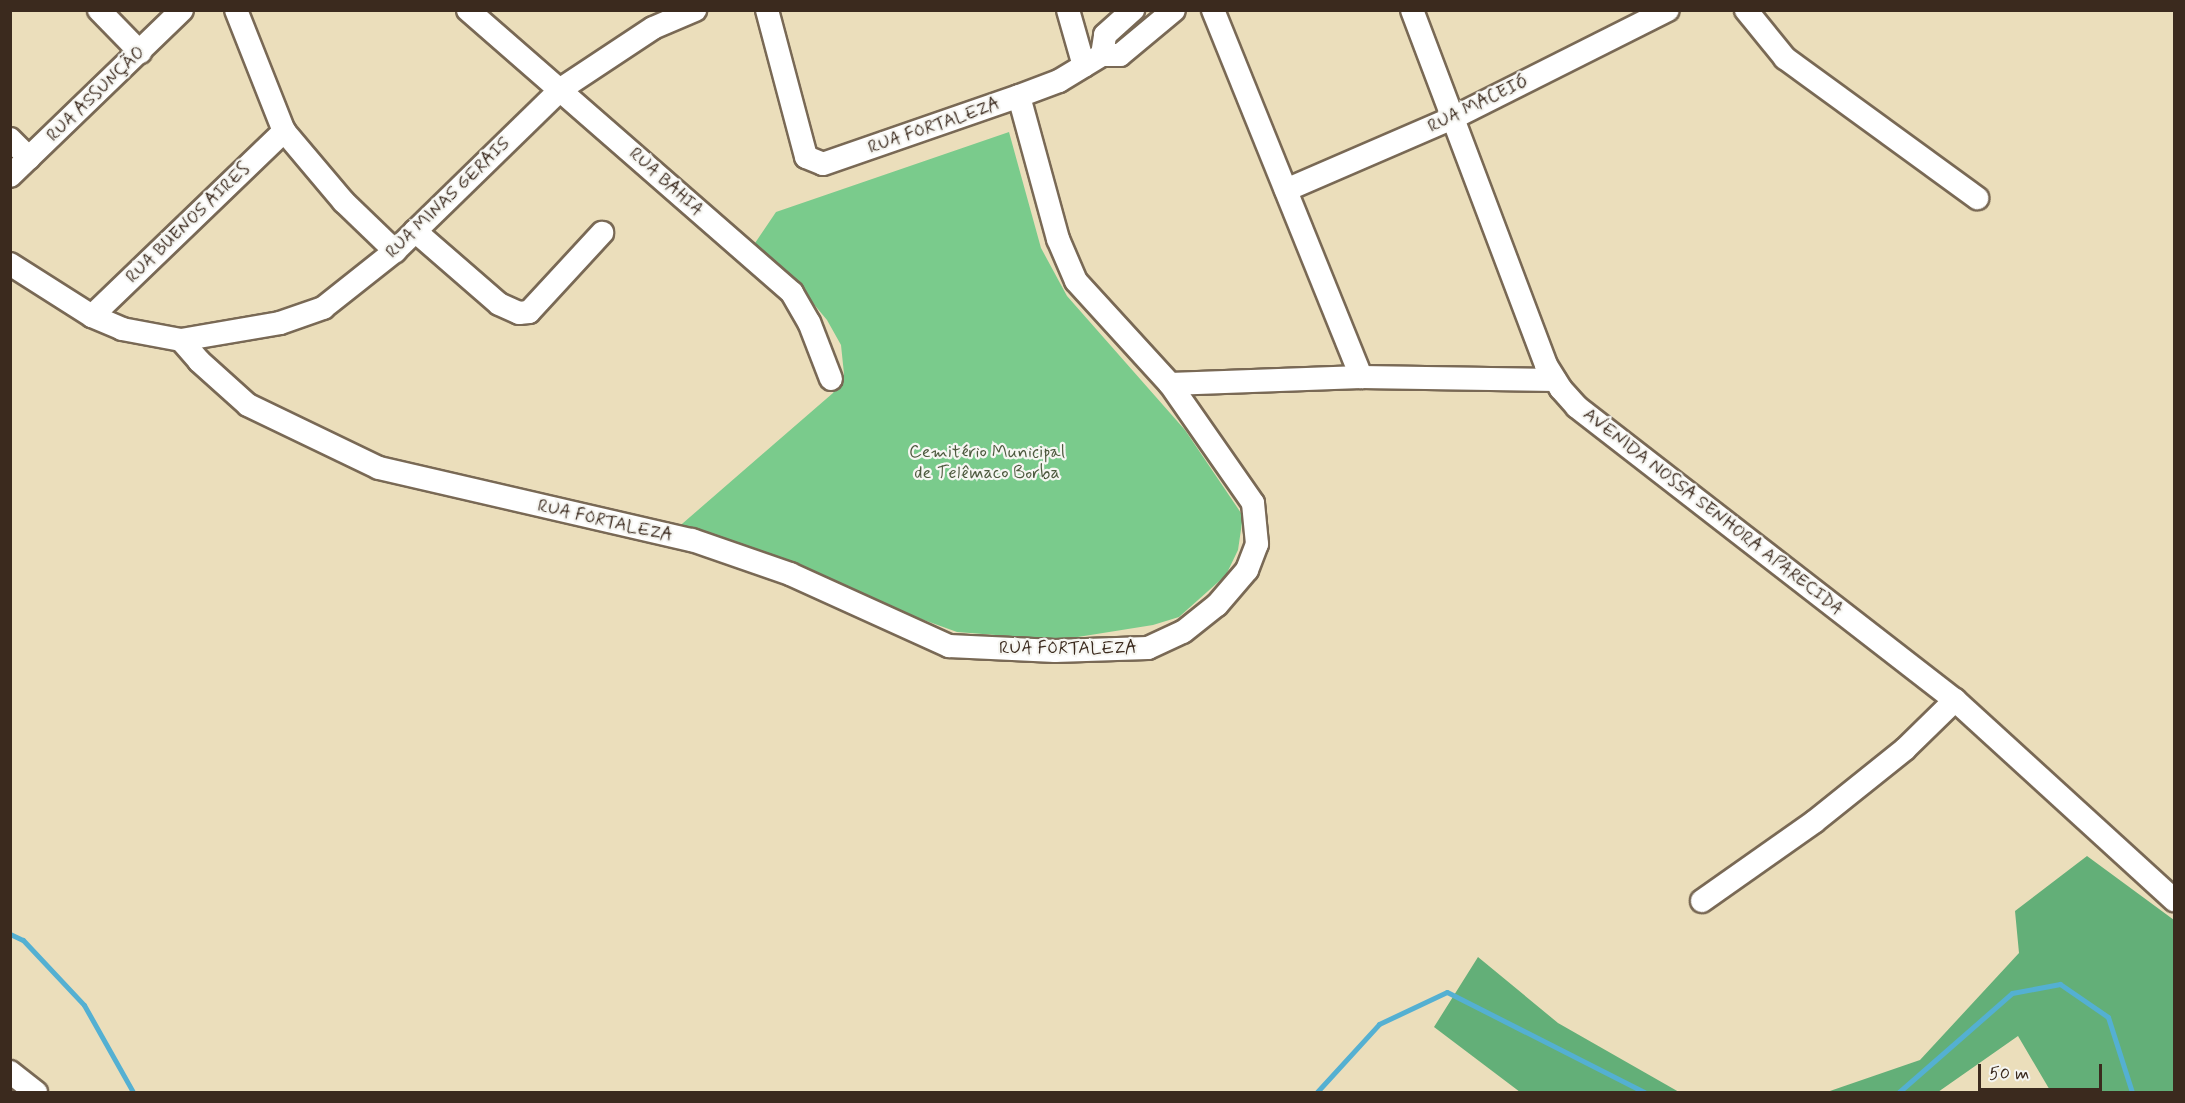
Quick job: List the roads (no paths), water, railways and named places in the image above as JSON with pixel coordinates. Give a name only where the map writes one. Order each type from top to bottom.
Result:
[{"type":"street","points":[[99,10],[140,52]]},
{"type":"street","name":"RUA ASSUNÇÃO","points":[[10,176],[182,10]]},
{"type":"street","points":[[236,10],[284,131],[344,202],[395,251]]},
{"type":"street","name":"RUA BAHIA","points":[[468,10],[792,293],[809,322],[831,379]]},
{"type":"street","name":"RUA MINAS GERAIS","points":[[181,340],[280,323],[323,308],[395,251],[561,89],[646,19],[695,10]]},
{"type":"street","name":"RUA FORTALEZA","points":[[181,340],[199,362],[248,405],[379,468],[692,540],[790,574],[949,646],[1055,651],[1148,648],[1183,632],[1217,605],[1247,570],[1257,544],[1254,503],[1170,384],[1076,281],[1058,239],[1019,96],[830,163],[814,162],[806,157],[767,10]]},
{"type":"street","points":[[1068,10],[1093,60]]},
{"type":"street","points":[[1093,60],[1105,34],[1133,10]]},
{"type":"street","points":[[1019,96],[1093,60],[1120,55],[1174,10]]},
{"type":"street","points":[[1213,10],[1361,377]]},
{"type":"street","name":"AVENIDA NOSSA SENHORA APARECIDA","points":[[1412,10],[1455,117],[1546,365],[1555,380],[1577,406],[1954,700],[2175,900]]},
{"type":"street","name":"RUA MACEIÓ","points":[[1286,190],[1455,117],[1668,10]]},
{"type":"street","points":[[1746,10],[1785,58],[1977,198]]},
{"type":"street","name":"RUA BUENOS AIRES","points":[[92,316],[284,131]]},
{"type":"street","points":[[10,139],[29,158]]},
{"type":"street","points":[[415,231],[499,304],[519,313],[529,312],[602,233]]},
{"type":"street","points":[[10,264],[92,316],[122,329],[181,340]]},
{"type":"street","points":[[1170,384],[1361,377],[1555,380]]},
{"type":"street","points":[[1702,901],[1814,822],[1905,749],[1954,700]]},
{"type":"street","points":[[10,1072],[36,1092]]},
{"type":"waterway","points":[[10,934],[23,940],[84,1005],[133,1092]]},
{"type":"waterway","points":[[1899,1092],[2012,993],[2060,984],[2108,1017],[2132,1092]]},
{"type":"waterway","points":[[1317,1092],[1379,1024],[1447,992],[1644,1092]]},
{"type":"park label","name":"Cemitério Municipal de Telêmaco Borba","points":[[987,463]]}]
